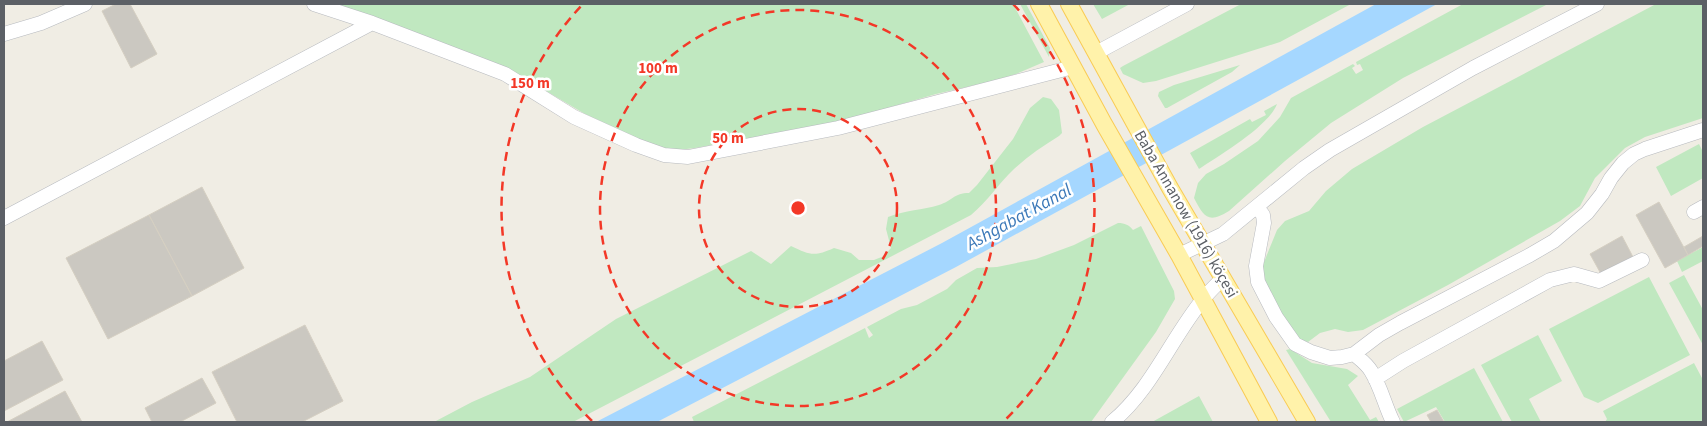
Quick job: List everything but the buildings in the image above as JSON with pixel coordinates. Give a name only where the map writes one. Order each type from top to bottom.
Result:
[{"type":"main road","name":"Baba Annanow (1916) köçesi","points":[[1039,4],[1269,422]]},
{"type":"main road","name":"Baba Annanow (1916) köçesi","points":[[1069,4],[1170,188],[1306,422]]},
{"type":"street","points":[[4,34],[41,24],[85,4]]},
{"type":"street","points":[[314,4],[372,23],[505,74],[574,117],[636,144],[664,155],[688,157],[838,128],[1073,67]]},
{"type":"street","points":[[1096,53],[1187,4]]},
{"type":"street","points":[[1179,256],[1223,234],[1304,168],[1350,138],[1473,68],[1597,4]]},
{"type":"street","points":[[4,218],[372,23]]},
{"type":"street","points":[[1257,207],[1263,215],[1264,223],[1256,272],[1258,282],[1276,318],[1295,344],[1330,358],[1342,358],[1366,347],[1379,335],[1400,323],[1554,241],[1587,213],[1602,194],[1611,178],[1623,163],[1634,154],[1644,149],[1702,133]]},
{"type":"street","points":[[1375,379],[1403,361],[1550,280],[1574,274],[1599,281],[1642,260]]},
{"type":"street","points":[[1112,422],[1124,412],[1144,388],[1203,299],[1222,278]]},
{"type":"street","points":[[1354,354],[1370,369],[1393,422]]},
{"type":"green space","points":[[335,4],[1013,4],[1044,62],[993,81],[936,94],[836,123],[678,150],[644,141],[585,114],[507,68]]},
{"type":"green space","points":[[1020,4],[1026,4],[1050,48],[1049,57]]},
{"type":"green space","points":[[1093,4],[1130,4],[1102,19]]},
{"type":"green space","points":[[1241,4],[1351,4],[1280,42],[1156,81],[1143,83],[1123,74],[1120,68],[1123,66]]},
{"type":"green space","points":[[1463,4],[1548,4],[1403,78],[1331,123],[1229,211],[1211,218],[1204,214],[1194,198],[1198,183],[1206,174],[1258,141],[1280,117],[1291,98],[1353,64],[1355,66],[1352,68],[1356,74],[1363,70],[1360,64],[1357,65],[1356,62]]},
{"type":"green space","points":[[1656,4],[1703,4],[1703,118],[1645,137],[1625,148],[1595,178],[1580,206],[1560,221],[1448,285],[1363,330],[1348,332],[1335,329],[1320,333],[1308,342],[1301,340],[1288,324],[1263,280],[1262,267],[1277,230],[1285,221],[1309,211],[1326,191],[1352,169],[1423,127]]},
{"type":"green space","points":[[1240,65],[1232,72],[1167,108],[1165,108],[1158,96],[1159,92],[1174,85]]},
{"type":"green space","points":[[1043,97],[1051,99],[1059,110],[1062,133],[1030,155],[1014,169],[971,215],[573,422],[434,422],[472,402],[530,377],[616,319],[751,251],[771,264],[791,246],[812,254],[822,253],[834,248],[851,253],[859,260],[874,260],[884,256],[891,248],[886,229],[888,217],[939,205],[960,194],[969,193],[1013,139],[1030,108]]},
{"type":"green space","points":[[1277,104],[1272,113],[1254,131],[1199,169],[1190,153],[1250,119],[1252,122],[1266,115],[1264,111]]},
{"type":"green space","points":[[1699,144],[1703,152],[1703,178],[1671,196],[1656,167]]},
{"type":"green space","points":[[1118,223],[1123,223],[1133,230],[1141,226],[1174,291],[1175,299],[1156,332],[1091,422],[694,422],[692,417],[865,328],[869,338],[873,335],[867,327],[901,309],[917,305],[947,289],[956,280],[977,268],[997,267],[1036,259],[1074,245]]},
{"type":"green space","points":[[1703,247],[1703,261],[1682,272],[1677,261]]},
{"type":"green space","points":[[1684,275],[1703,310],[1703,345],[1669,283]]},
{"type":"green space","points":[[1649,277],[1690,355],[1598,403],[1584,397],[1549,329]]},
{"type":"green space","points":[[1538,335],[1562,381],[1529,399],[1541,422],[1512,422],[1481,365]]},
{"type":"green space","points":[[1290,349],[1312,363],[1347,369],[1358,376],[1348,385],[1370,420],[1376,417],[1379,422],[1331,422],[1286,350]]},
{"type":"green space","points":[[1694,363],[1703,380],[1703,422],[1605,422],[1607,419],[1603,411]]},
{"type":"green space","points":[[1474,368],[1503,422],[1445,422],[1436,407],[1404,422],[1397,409]]},
{"type":"green space","points":[[1199,396],[1213,422],[1152,422]]},
{"type":"water","name":"Ashgabat Kanal","points":[[1376,4],[1437,4],[956,267],[657,422],[596,422],[942,243]]}]
